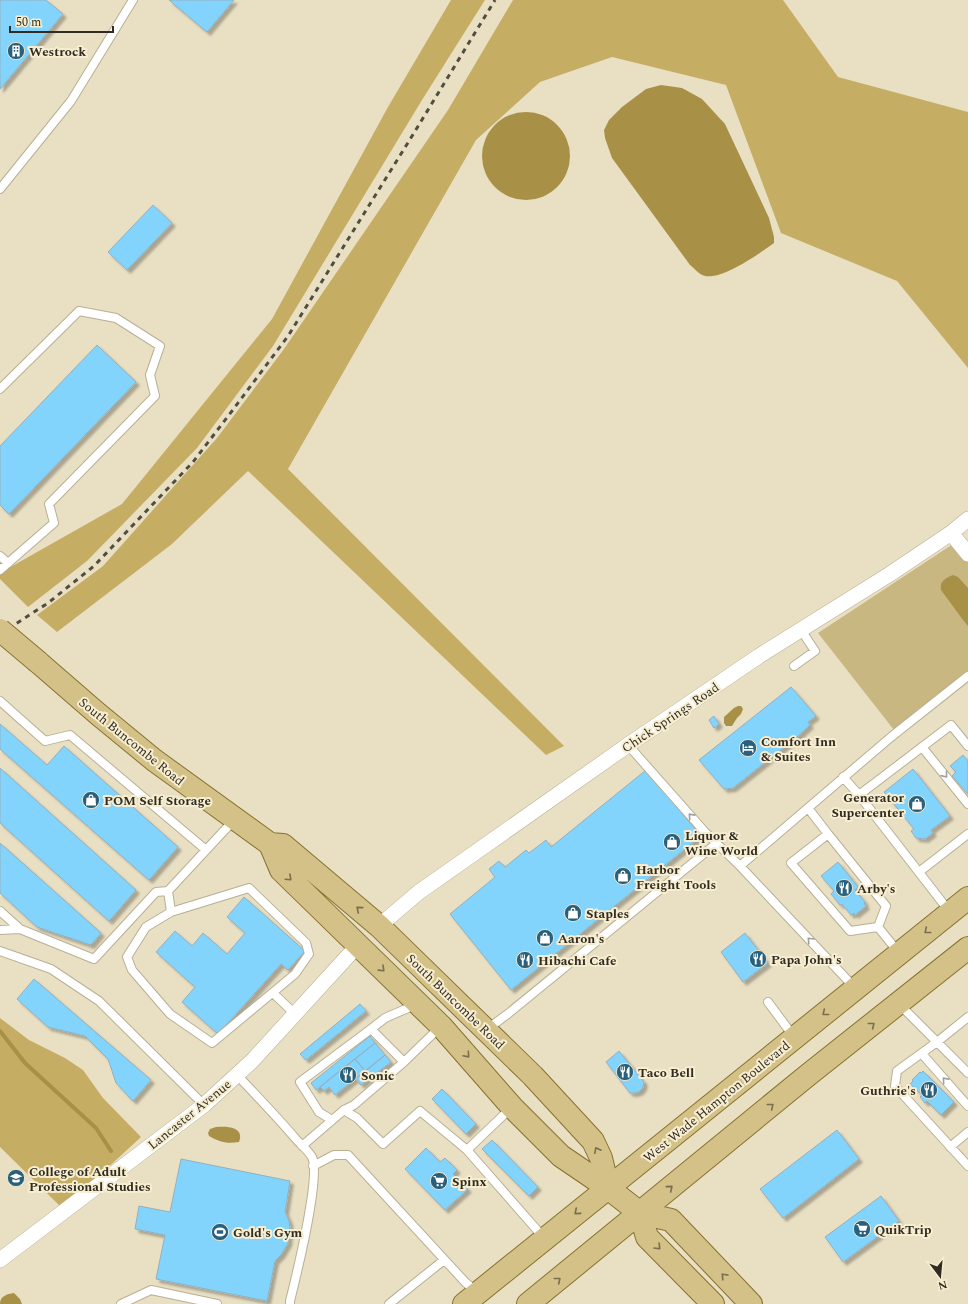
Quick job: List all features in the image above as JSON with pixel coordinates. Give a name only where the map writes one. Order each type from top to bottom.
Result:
[{"type":"main road","name":"South Buncombe Road","points":[[0,630],[154,760],[270,844],[283,845],[379,926],[533,1076],[593,1141],[601,1158],[608,1188]]},
{"type":"main road","points":[[270,844],[281,870],[441,1026],[512,1107],[561,1156],[608,1188],[640,1213],[672,1220],[751,1304]]},
{"type":"main road","name":"West Wade Hampton Boulevard","points":[[472,1298],[968,898]]},
{"type":"main road","points":[[528,1304],[968,948]]},
{"type":"main road","points":[[640,1213],[648,1237],[713,1304]]},
{"type":"street","name":"Chick Springs Road","points":[[379,926],[419,892],[628,745],[759,656],[951,534],[968,519]]},
{"type":"street","points":[[951,534],[968,554]]},
{"type":"street","name":"Lancaster Avenue","points":[[0,1260],[204,1105],[252,1061],[358,945]]},
{"type":"lane","points":[[0,189],[71,101],[133,0]]},
{"type":"lane","points":[[0,389],[79,311],[116,318],[160,346],[150,375],[155,396],[49,504],[54,523],[0,570]]},
{"type":"lane","points":[[0,556],[8,563]]},
{"type":"lane","points":[[794,666],[815,651],[801,630]]},
{"type":"lane","points":[[740,866],[891,737],[968,676]]},
{"type":"lane","points":[[0,701],[45,741],[70,735],[206,850]]},
{"type":"lane","points":[[859,795],[951,725],[968,746]]},
{"type":"lane","points":[[628,745],[704,831],[740,866],[856,989]]},
{"type":"lane","points":[[922,747],[968,804]]},
{"type":"lane","points":[[843,777],[859,795],[950,912]]},
{"type":"lane","points":[[808,808],[886,906],[878,927]]},
{"type":"lane","points":[[0,911],[20,929],[94,959],[156,892],[168,891],[235,820]]},
{"type":"lane","points":[[828,834],[791,863],[850,931],[878,927]]},
{"type":"lane","points":[[919,872],[968,834]]},
{"type":"lane","points":[[486,1030],[717,843]]},
{"type":"lane","points":[[249,888],[306,943],[309,954],[295,974],[212,1043],[170,1014],[132,970],[127,957],[146,927],[171,912],[249,888]]},
{"type":"lane","points":[[168,891],[171,912]]},
{"type":"lane","points":[[878,927],[899,954]]},
{"type":"lane","points":[[0,930],[20,929]]},
{"type":"lane","points":[[0,951],[51,969],[99,1001],[204,1105]]},
{"type":"lane","points":[[273,993],[295,1014]]},
{"type":"lane","points":[[332,1120],[319,1112],[300,1082],[385,1018],[408,1008],[416,1001]]},
{"type":"lane","points":[[768,1002],[795,1038]]},
{"type":"lane","points":[[899,1004],[968,1073]]},
{"type":"lane","points":[[968,1017],[897,1072],[896,1086],[968,1166]]},
{"type":"lane","points":[[302,1146],[344,1110],[354,1105],[404,1062],[441,1026]]},
{"type":"lane","points":[[371,1029],[404,1062]]},
{"type":"lane","points":[[922,1054],[968,1106]]},
{"type":"lane","points":[[237,1075],[275,1114],[312,1157],[314,1176],[312,1190],[298,1269],[290,1304]]},
{"type":"lane","points":[[467,1150],[512,1107]]},
{"type":"lane","points":[[344,1110],[357,1118],[383,1144],[420,1111],[467,1150],[545,1239]]},
{"type":"lane","points":[[950,1147],[968,1132]]},
{"type":"lane","points":[[313,1166],[334,1155],[348,1155],[466,1283],[472,1298]]},
{"type":"lane","points":[[389,1304],[444,1260]]},
{"type":"lane","points":[[121,1304],[151,1290],[217,1304]]},
{"type":"shaded area","points":[[451,0],[485,0],[422,100],[273,346],[197,448],[87,561],[28,607],[0,579],[0,573],[122,504],[272,319],[388,107]]},
{"type":"shaded area","points":[[513,0],[783,0],[838,77],[968,112],[968,368],[897,281],[781,233],[726,85],[612,57],[540,82],[476,140],[288,469],[564,746],[546,755],[248,471],[172,544],[57,632],[37,615],[103,566],[217,438],[284,349],[448,110]]},
{"type":"shaded area","points":[[661,85],[682,88],[702,99],[725,124],[769,218],[774,243],[739,266],[718,275],[702,275],[690,265],[612,158],[605,138],[604,130],[609,120],[622,107],[646,89]]},
{"type":"shaded area","points":[[526,112],[543,116],[557,125],[566,139],[570,156],[566,173],[557,187],[543,196],[526,200],[509,196],[495,187],[486,173],[482,156],[486,139],[495,125],[509,116]]},
{"type":"shaded area","points":[[962,538],[968,545],[968,671],[894,730],[818,633]]},
{"type":"shaded area","points":[[953,575],[958,577],[968,588],[968,626],[941,590],[942,582]]},
{"type":"shaded area","points":[[738,706],[741,706],[743,709],[741,714],[732,726],[726,726],[724,723],[724,717]]},
{"type":"shaded area","points":[[0,1018],[29,1040],[65,1058],[83,1070],[103,1098],[141,1137],[63,1209],[0,1147]]},
{"type":"shaded area","points":[[216,1127],[234,1128],[239,1133],[239,1142],[223,1142],[209,1136],[208,1133],[210,1129]]},
{"type":"shaded area","points":[[14,1293],[20,1299],[22,1304],[0,1304],[3,1297]]},
{"type":"building","name":"Westrock","points":[[0,0],[46,0],[63,14],[0,89]]},
{"type":"building","points":[[169,0],[234,0],[207,32]]},
{"type":"building","points":[[153,205],[172,223],[127,270],[108,252]]},
{"type":"building","points":[[97,345],[136,382],[9,514],[0,505],[0,446]]},
{"type":"building","name":"Comfort Inn & Suites","points":[[791,687],[816,716],[808,722],[810,725],[797,737],[733,788],[724,789],[699,760]]},
{"type":"building","points":[[714,716],[719,724],[714,728],[709,720]]},
{"type":"building","name":"POM Self Storage","points":[[0,724],[47,765],[64,746],[178,847],[149,880],[0,749]]},
{"type":"building","points":[[963,755],[968,761],[968,794],[952,776],[956,772],[950,766]]},
{"type":"building","points":[[0,768],[136,890],[109,921],[0,823]]},
{"type":"building","name":"Generator Supercenter","points":[[913,769],[950,816],[931,830],[933,833],[925,839],[916,838],[911,831],[914,829],[884,792]]},
{"type":"building","points":[[646,770],[701,836],[511,990],[450,914],[495,877],[489,869],[499,861],[505,867],[526,850],[529,853],[546,840],[551,847]]},
{"type":"building","points":[[0,843],[101,933],[91,945],[37,927],[0,893]]},
{"type":"building","name":"Arby's","points":[[838,862],[858,887],[855,890],[865,902],[864,903],[866,906],[855,915],[854,913],[851,915],[842,904],[840,905],[831,894],[834,891],[821,876]]},
{"type":"building","points":[[244,897],[305,951],[288,970],[281,964],[218,1034],[182,1002],[195,987],[156,952],[175,931],[192,946],[203,933],[227,954],[245,933],[227,917]]},
{"type":"building","points":[[745,933],[768,963],[743,982],[721,952]]},
{"type":"building","points":[[34,979],[151,1080],[133,1101],[116,1083],[108,1059],[85,1036],[48,1027],[17,999]]},
{"type":"building","points":[[360,1004],[366,1011],[306,1060],[300,1054]]},
{"type":"building","points":[[370,1036],[375,1043],[316,1090],[311,1083]]},
{"type":"building","points":[[375,1043],[385,1055],[365,1071],[355,1059]]},
{"type":"building","name":"Taco Bell","points":[[619,1051],[644,1082],[640,1091],[630,1093],[606,1062]]},
{"type":"building","points":[[385,1055],[391,1062],[361,1085],[356,1079]]},
{"type":"building","name":"Sonic","points":[[355,1059],[365,1071],[335,1095],[329,1087],[324,1091],[320,1087]]},
{"type":"building","name":"Guthrie's","points":[[923,1071],[954,1102],[941,1115],[927,1101],[925,1103],[920,1097],[922,1095],[910,1084],[920,1072],[921,1073]]},
{"type":"building","points":[[442,1089],[476,1124],[466,1134],[432,1099]]},
{"type":"building","points":[[837,1130],[859,1159],[783,1218],[760,1189]]},
{"type":"building","name":"Spinx","points":[[492,1140],[538,1187],[529,1196],[482,1149]]},
{"type":"building","name":"Spinx","points":[[426,1148],[440,1162],[445,1158],[457,1170],[453,1174],[468,1189],[445,1210],[405,1169]]},
{"type":"building","name":"Gold's Gym","points":[[181,1159],[290,1181],[285,1212],[290,1228],[288,1243],[281,1255],[275,1261],[267,1301],[156,1279],[165,1235],[135,1229],[139,1206],[170,1212]]},
{"type":"building","name":"QuikTrip","points":[[881,1196],[899,1221],[843,1262],[825,1237]]},
{"type":"waterway","points":[[0,1031],[25,1063],[96,1128],[111,1151]]},
{"type":"railway","points":[[0,634],[48,603],[94,566],[193,462],[288,336],[495,0]]},
{"type":"place","name":"Westrock","points":[[16,51]]},
{"type":"place","name":"Comfort Inn & Suites","points":[[748,748]]},
{"type":"place","name":"POM Self Storage","points":[[91,800]]},
{"type":"place","name":"Generator Supercenter","points":[[917,804]]},
{"type":"place","name":"Liquor & Wine World","points":[[672,842]]},
{"type":"place","name":"Harbor Freight Tools","points":[[623,876]]},
{"type":"place","name":"Arby's","points":[[844,888]]},
{"type":"place","name":"Staples","points":[[573,913]]},
{"type":"place","name":"Aaron's","points":[[545,938]]},
{"type":"place","name":"Papa John's","points":[[758,959]]},
{"type":"place","name":"Hibachi Cafe","points":[[525,960]]},
{"type":"place","name":"Taco Bell","points":[[625,1072]]},
{"type":"place","name":"Sonic","points":[[348,1075]]},
{"type":"place","name":"Guthrie's","points":[[929,1090]]},
{"type":"place","name":"College of Adult Professional Studies","points":[[16,1178]]},
{"type":"place","name":"Spinx","points":[[439,1181]]},
{"type":"place","name":"QuikTrip","points":[[862,1229]]},
{"type":"place","name":"Gold's Gym","points":[[220,1232]]}]
